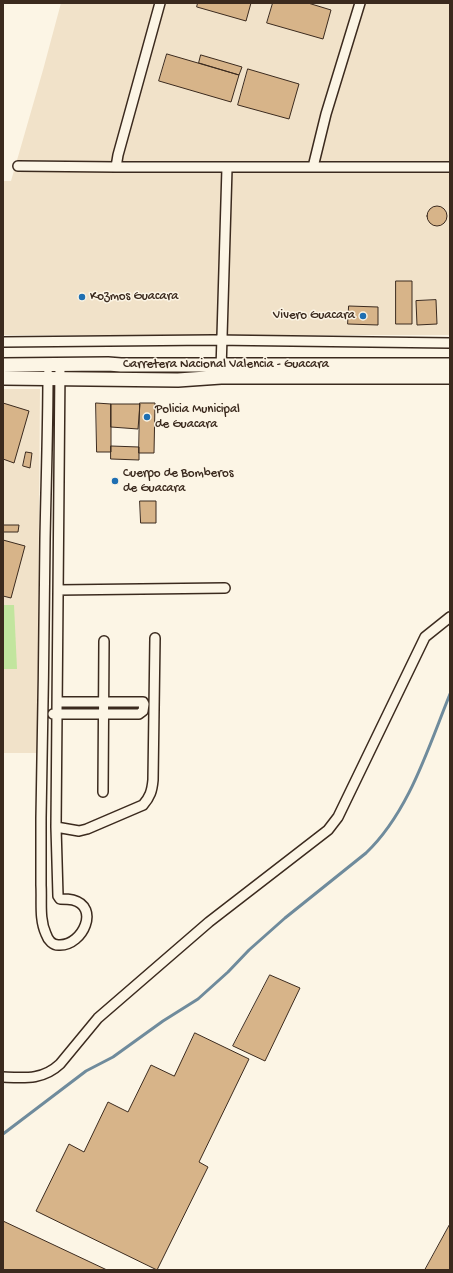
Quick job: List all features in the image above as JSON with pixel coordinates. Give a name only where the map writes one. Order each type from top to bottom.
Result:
[{"type":"main road","name":"Carretera Nacional Valencia - Guacara","points":[[3,365],[108,364],[221,371],[450,377]]},
{"type":"main road","name":"Carretera Nacional Valencia - Guacara","points":[[3,378],[178,380],[221,371],[450,365]]},
{"type":"street","points":[[116,167],[160,3]]},
{"type":"street","points":[[313,167],[326,114],[360,3]]},
{"type":"street","points":[[18,166],[227,168],[450,167]]},
{"type":"street","points":[[221,371],[227,168]]},
{"type":"street","points":[[3,342],[223,340],[450,343]]},
{"type":"street","points":[[54,365],[58,590],[56,827],[58,898],[73,900],[79,903],[85,909],[87,917],[87,922],[82,933],[66,944],[60,945],[54,945],[49,940],[42,916],[41,828],[54,378]]},
{"type":"street","points":[[58,590],[225,588]]},
{"type":"street","points":[[3,1077],[27,1078],[44,1075],[53,1071],[98,1018],[209,922],[328,830],[338,817],[425,637],[450,617]]},
{"type":"street","points":[[56,827],[83,831],[143,806],[148,799],[152,791],[153,780],[155,638]]},
{"type":"street","points":[[103,792],[104,641]]},
{"type":"street","points":[[44,714],[139,714],[143,711],[144,704],[143,702],[58,702]]},
{"type":"shaded area","points":[[61,3],[450,3],[450,335],[3,335],[3,181],[11,181]]},
{"type":"shaded area","points":[[3,389],[40,389],[37,753],[3,753]]},
{"type":"green space","points":[[3,605],[14,605],[17,669],[3,669]]},
{"type":"building","points":[[198,3],[251,3],[246,21],[197,7]]},
{"type":"building","points":[[273,3],[308,3],[331,10],[323,39],[267,23]]},
{"type":"building","points":[[167,54],[239,75],[231,102],[159,81]]},
{"type":"building","points":[[201,55],[242,67],[239,75],[199,63]]},
{"type":"building","points":[[248,69],[299,84],[289,119],[238,105]]},
{"type":"building","points":[[437,206],[444,209],[447,216],[444,223],[437,226],[430,223],[427,216],[430,209]]},
{"type":"building","points":[[396,281],[412,281],[412,324],[396,324]]},
{"type":"building","points":[[436,300],[437,324],[417,325],[416,301]]},
{"type":"building","name":"Vivero Guacara","points":[[349,306],[378,307],[378,325],[348,324]]},
{"type":"building","points":[[3,403],[29,411],[14,463],[3,459]]},
{"type":"building","points":[[96,403],[111,404],[111,452],[97,452]]},
{"type":"building","points":[[140,403],[155,403],[154,453],[139,453]]},
{"type":"building","points":[[111,404],[140,404],[138,429],[111,427]]},
{"type":"building","points":[[111,446],[139,447],[139,460],[111,459]]},
{"type":"building","points":[[26,452],[32,453],[30,468],[23,466]]},
{"type":"building","points":[[140,501],[156,501],[156,523],[141,523]]},
{"type":"building","points":[[3,525],[19,525],[18,532],[3,532]]},
{"type":"building","points":[[3,540],[25,546],[11,598],[3,596]]},
{"type":"building","points":[[270,975],[300,988],[265,1061],[233,1046]]},
{"type":"building","points":[[195,1033],[249,1059],[199,1162],[208,1167],[157,1270],[36,1211],[69,1144],[84,1152],[108,1102],[128,1112],[151,1065],[174,1076]]},
{"type":"building","points":[[3,1221],[107,1270],[3,1270]]},
{"type":"building","points":[[450,1224],[450,1270],[425,1270]]},
{"type":"waterway","points":[[3,1134],[86,1071],[113,1057],[163,1021],[198,999],[285,918],[366,853],[381,837],[406,799],[425,757],[450,694]]},
{"type":"place","name":"Kozmos Guacara","points":[[82,297]]},
{"type":"place","name":"Vivero Guacara","points":[[363,316]]},
{"type":"place","name":"Policia Municipal de Guacara","points":[[147,417]]},
{"type":"place","name":"Cuerpo de Bomberos de Guacara","points":[[115,481]]}]
